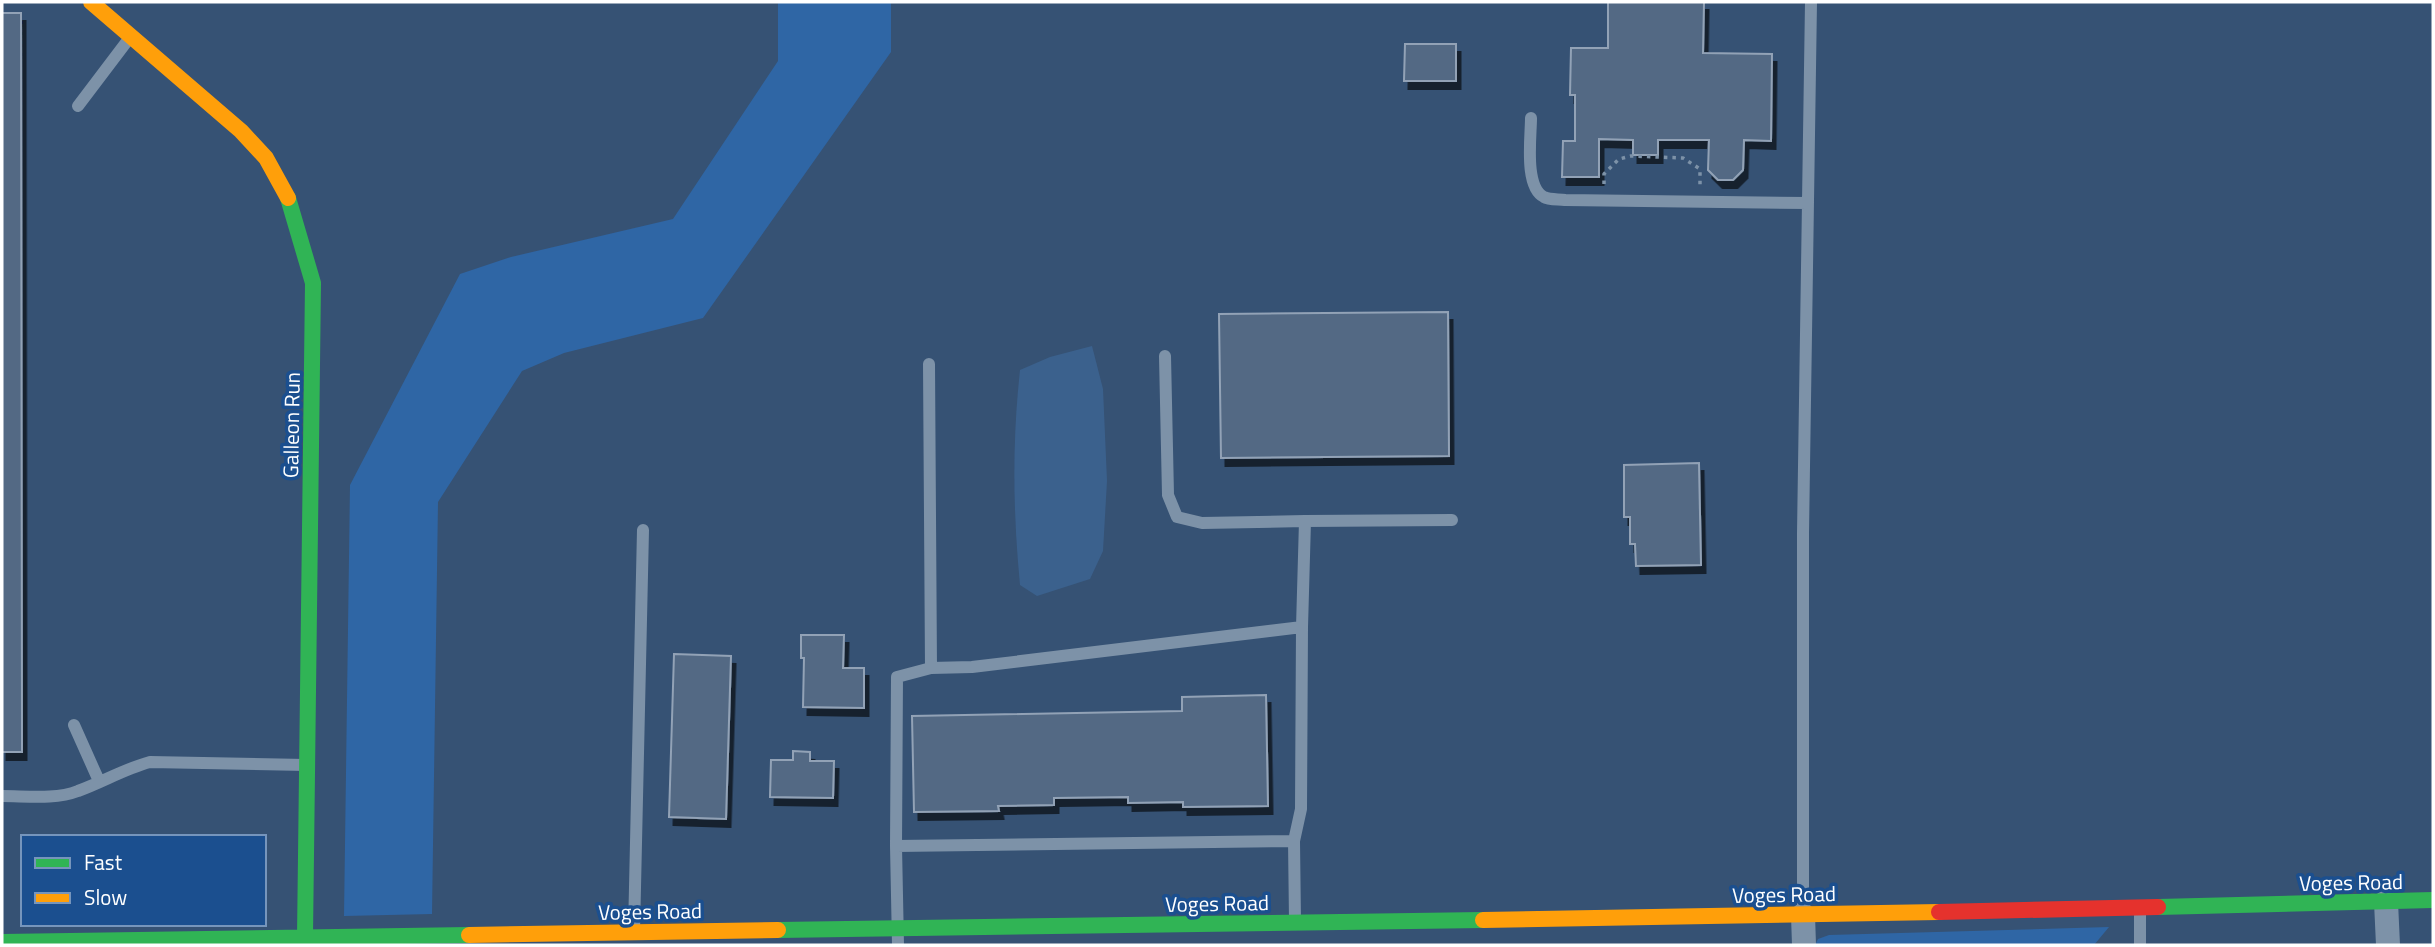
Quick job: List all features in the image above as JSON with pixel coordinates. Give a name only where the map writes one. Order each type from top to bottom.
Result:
[{"type":"street","name":"Galleon Run","points":[[91,2],[198,93],[266,158],[286,191],[313,283],[306,937]]},
{"type":"street","name":"Voges Road","points":[[2,942],[268,942],[306,937],[524,939],[634,933],[898,937],[1296,923],[2433,901]]},
{"type":"street","points":[[2386,902],[2388,945]]},
{"type":"street","points":[[1803,915],[1804,945]]},
{"type":"lane","points":[[1803,915],[1803,533],[1811,2]]},
{"type":"lane","points":[[78,106],[131,36]]},
{"type":"lane","points":[[1531,118],[1531,179],[1534,188],[1544,197],[1603,201],[1808,203]]},
{"type":"lane","points":[[1165,356],[1168,495],[1177,517],[1202,523],[1452,520]]},
{"type":"lane","points":[[929,364],[930,668]]},
{"type":"lane","points":[[1296,923],[1294,841],[1301,809],[1302,627],[1306,522]]},
{"type":"lane","points":[[634,933],[643,530]]},
{"type":"lane","points":[[898,937],[897,677],[930,668],[972,667],[1302,627]]},
{"type":"lane","points":[[74,725],[99,781]]},
{"type":"lane","points":[[2,796],[58,796],[77,792],[128,768],[150,762],[308,765]]},
{"type":"lane","points":[[896,846],[1294,841]]},
{"type":"lane","points":[[2140,908],[2140,945]]},
{"type":"path","points":[[1603,201],[1604,173],[1619,159],[1631,156],[1660,156],[1683,158],[1700,169],[1699,202]]},
{"type":"shaded area","points":[[778,2],[891,2],[891,52],[703,318],[564,353],[522,371],[438,502],[432,914],[344,916],[350,485],[460,274],[511,257],[673,219],[778,61]]},
{"type":"shaded area","points":[[1092,346],[1103,389],[1107,481],[1103,551],[1090,579],[1037,596],[1020,585],[1015,451],[1020,370],[1050,357]]},
{"type":"shaded area","points":[[2109,927],[2094,945],[1815,945],[1818,939],[1829,935]]},
{"type":"building","points":[[1608,2],[1704,2],[1703,53],[1772,54],[1771,141],[1744,140],[1743,170],[1733,180],[1718,180],[1708,170],[1709,140],[1658,140],[1658,155],[1633,155],[1633,140],[1599,139],[1599,177],[1562,177],[1563,141],[1575,141],[1575,95],[1570,95],[1571,48],[1608,48]]},
{"type":"building","points":[[2,13],[21,13],[22,752],[2,752]]},
{"type":"building","points":[[1405,44],[1456,44],[1456,81],[1404,81]]},
{"type":"building","points":[[1448,312],[1449,456],[1221,458],[1219,314]]},
{"type":"building","points":[[1699,463],[1701,565],[1636,566],[1635,544],[1630,544],[1630,517],[1624,517],[1624,465]]},
{"type":"building","points":[[801,635],[844,635],[843,668],[864,668],[864,708],[803,707],[804,658],[801,658]]},
{"type":"building","points":[[674,654],[731,656],[726,819],[669,817]]},
{"type":"building","points":[[1266,695],[1268,806],[1183,807],[1183,802],[1128,803],[1128,797],[1054,798],[1054,805],[998,806],[999,811],[914,812],[912,716],[1182,711],[1182,697]]},
{"type":"building","points":[[793,751],[810,752],[810,761],[834,761],[833,798],[770,797],[771,760],[793,760]]},
{"type":"traffic: fast","points":[[288,198],[313,283],[305,937]]},
{"type":"traffic: fast","points":[[2158,907],[2433,900]]},
{"type":"traffic: fast","points":[[778,930],[1483,920]]},
{"type":"traffic: fast","points":[[2,942],[469,935]]},
{"type":"traffic: slow","points":[[91,2],[241,131],[266,158],[288,198]]},
{"type":"traffic: slow","points":[[1483,920],[1939,912]]},
{"type":"traffic: slow","points":[[469,935],[778,930]]},
{"type":"traffic: jam","points":[[1939,912],[2158,907]]}]
